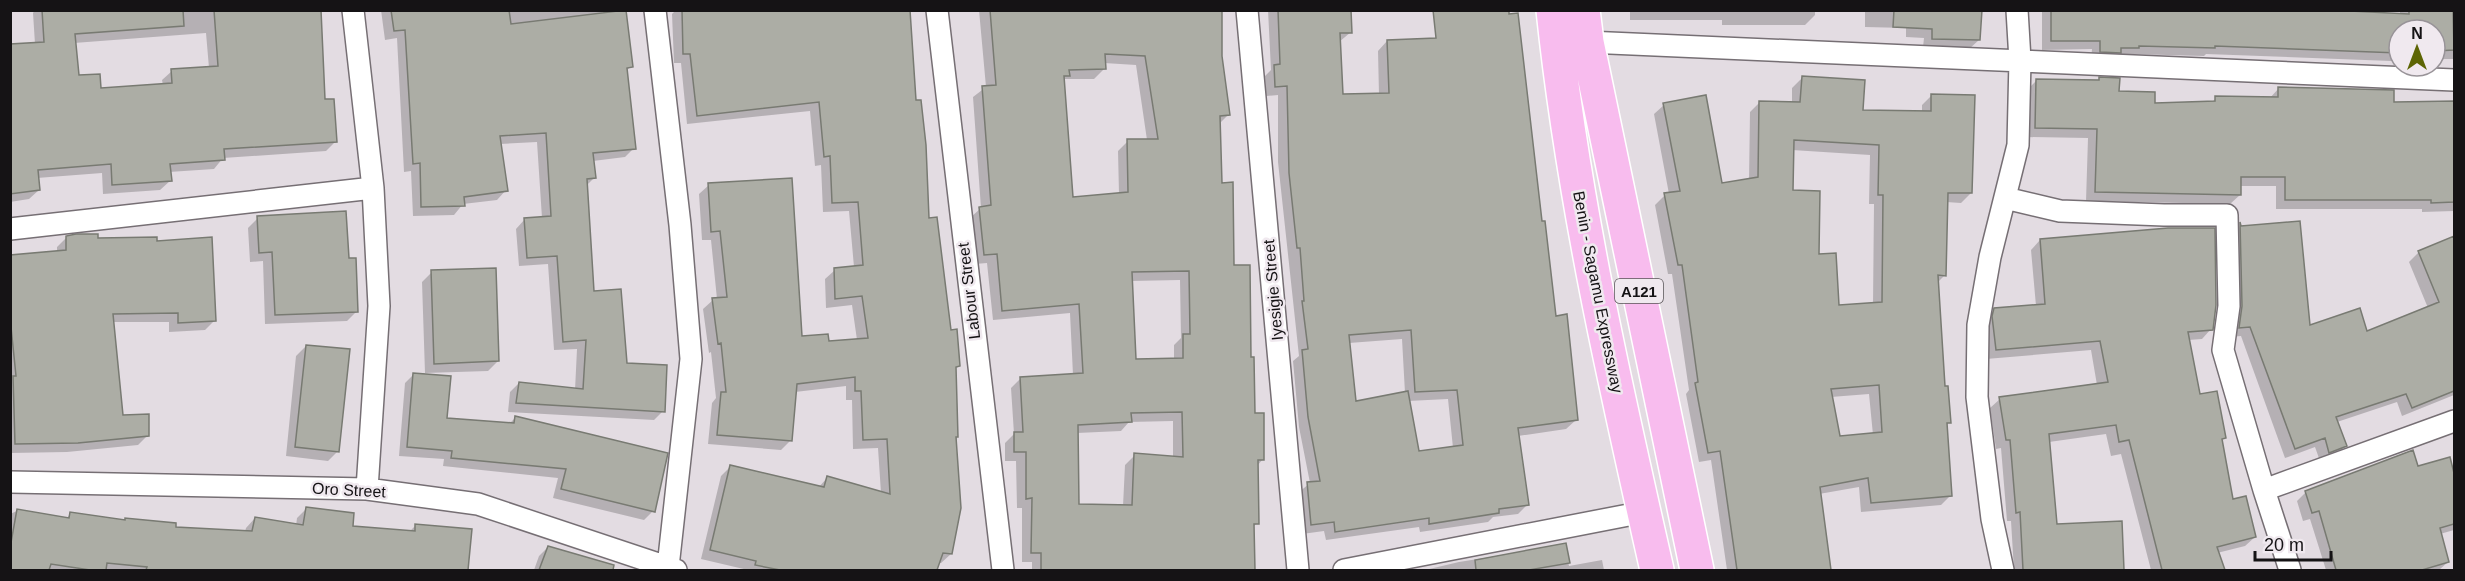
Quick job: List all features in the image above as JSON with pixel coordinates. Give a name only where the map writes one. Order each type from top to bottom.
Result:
[{"type":"highway","name":"Benin - Sagamu Expressway","points":[[1553,10],[1560,82],[1598,306],[1657,570]]},
{"type":"highway","name":"A121","points":[[1585,26],[1697,570]]},
{"type":"street","points":[[353,10],[374,188],[379,306],[367,489]]},
{"type":"street","points":[[655,10],[680,225],[692,359],[672,569]]},
{"type":"street","name":"Labour Street","points":[[937,10],[1003,570]]},
{"type":"street","name":"Iyesigie Street","points":[[1247,10],[1298,570]]},
{"type":"street","points":[[2003,570],[1992,519],[1977,397],[1978,325],[1990,257],[2018,145],[2020,60],[2017,10]]},
{"type":"street","points":[[1585,26],[2020,60],[2454,80]]},
{"type":"street","points":[[10,229],[374,188]]},
{"type":"street","points":[[2005,198],[2060,211],[2227,215],[2229,306],[2223,350],[2290,570]]},
{"type":"street","points":[[2264,490],[2454,421]]},
{"type":"street","name":"Oro Street","points":[[10,482],[367,489],[478,504],[672,569]]},
{"type":"street","points":[[1344,570],[1644,512]]},
{"type":"building","points":[[42,10],[183,10],[184,26],[75,34],[79,75],[100,74],[101,88],[172,83],[171,69],[218,66],[214,10],[321,10],[325,99],[334,99],[337,142],[224,149],[225,160],[170,164],[172,181],[112,185],[111,164],[38,170],[40,190],[10,194],[10,44],[44,42]]},
{"type":"building","points":[[391,10],[509,10],[511,24],[626,10],[633,67],[627,68],[636,149],[593,153],[596,178],[587,179],[594,291],[621,289],[627,363],[667,365],[665,412],[516,403],[519,382],[583,389],[586,340],[563,342],[557,256],[527,258],[524,218],[551,216],[546,133],[500,136],[508,191],[464,197],[465,206],[421,207],[420,163],[413,164],[405,30],[394,31]]},
{"type":"building","points":[[682,10],[910,10],[916,100],[921,100],[926,145],[929,218],[937,217],[951,330],[957,329],[960,366],[956,367],[958,437],[956,437],[961,508],[952,554],[943,553],[937,570],[780,570],[755,565],[756,561],[710,550],[730,465],[824,487],[827,476],[890,494],[887,439],[863,440],[861,391],[855,391],[855,377],[797,384],[792,441],[717,435],[721,392],[726,392],[721,343],[718,344],[712,298],[727,297],[720,231],[711,232],[708,183],[792,178],[802,336],[828,334],[829,341],[868,338],[862,296],[835,299],[834,268],[863,265],[858,202],[832,203],[830,156],[824,157],[819,102],[697,116],[690,54],[683,54]]},
{"type":"building","points":[[990,10],[1222,10],[1222,56],[1230,115],[1220,116],[1222,183],[1233,182],[1234,265],[1250,265],[1251,357],[1254,357],[1255,413],[1264,413],[1264,460],[1258,460],[1259,524],[1254,524],[1255,570],[1041,570],[1041,553],[1031,553],[1032,498],[1026,499],[1026,452],[1014,452],[1014,432],[1023,432],[1020,377],[1083,373],[1079,304],[1002,311],[997,254],[984,255],[979,207],[991,205],[982,86],[996,85]],"holes":[[[1105,54],[1145,56],[1158,139],[1127,139],[1128,192],[1073,197],[1064,76],[1070,76],[1069,70],[1106,69]],[[1189,271],[1190,334],[1183,334],[1183,358],[1136,359],[1132,272]],[[1182,412],[1183,457],[1134,453],[1132,505],[1079,504],[1078,425],[1132,422],[1131,413]]]},
{"type":"building","points":[[1278,10],[1351,10],[1352,33],[1340,33],[1343,94],[1389,93],[1387,40],[1436,38],[1433,10],[1509,10],[1509,14],[1518,13],[1542,221],[1545,221],[1556,316],[1567,314],[1578,420],[1518,428],[1529,505],[1499,509],[1499,513],[1429,524],[1429,518],[1335,532],[1334,522],[1311,525],[1307,482],[1320,481],[1308,417],[1302,350],[1308,349],[1302,301],[1304,301],[1300,248],[1297,248],[1289,173],[1287,86],[1275,87],[1274,65],[1280,64]],"holes":[[[1411,330],[1415,392],[1457,390],[1463,445],[1419,451],[1408,391],[1356,401],[1349,335]]]},
{"type":"building","points":[[1894,10],[1982,10],[1980,40],[1932,39],[1932,29],[1893,27]]},
{"type":"building","points":[[2051,10],[2330,10],[2409,14],[2409,10],[2453,10],[2454,50],[2447,50],[2447,18],[2387,18],[2387,53],[2215,46],[2215,48],[2139,46],[2139,48],[2121,48],[2121,53],[2100,52],[2100,41],[2051,41]]},
{"type":"building","points":[[1802,76],[1865,80],[1863,110],[1931,111],[1931,94],[1975,95],[1972,193],[1948,193],[1946,276],[1938,275],[1945,386],[1948,386],[1951,423],[1947,423],[1952,496],[1871,503],[1868,478],[1820,487],[1831,570],[1737,570],[1720,451],[1708,453],[1695,383],[1698,382],[1682,265],[1678,265],[1664,193],[1680,191],[1663,103],[1706,95],[1722,183],[1758,177],[1759,101],[1800,102]],"holes":[[[1794,140],[1879,145],[1878,195],[1883,195],[1882,302],[1839,305],[1836,253],[1819,254],[1820,191],[1793,190]],[[1879,385],[1882,432],[1840,436],[1831,389]]]},
{"type":"building","points":[[2099,77],[2120,78],[2119,91],[2155,92],[2155,103],[2215,101],[2215,96],[2278,97],[2278,87],[2394,90],[2394,102],[2454,101],[2454,202],[2285,200],[2285,177],[2241,177],[2241,195],[2095,192],[2097,129],[2035,128],[2036,79],[2099,80]]},
{"type":"building","points":[[346,211],[349,258],[356,258],[358,312],[275,315],[272,252],[259,253],[257,216]]},
{"type":"building","points":[[2300,221],[2310,325],[2360,308],[2367,331],[2439,302],[2418,251],[2454,236],[2454,391],[2412,408],[2406,394],[2336,417],[2347,446],[2329,453],[2325,438],[2295,449],[2250,327],[2239,328],[2242,306],[2240,222],[2241,226]]},
{"type":"building","points":[[2168,228],[2215,228],[2216,305],[2213,330],[2188,332],[2200,394],[2217,391],[2226,438],[2222,439],[2233,499],[2246,496],[2256,537],[2217,547],[2225,570],[2162,570],[2129,440],[2119,442],[2116,425],[2049,434],[2057,524],[2122,521],[2124,570],[2023,570],[2020,512],[2016,513],[2010,440],[2006,440],[1999,397],[2108,382],[2100,341],[1996,350],[1992,316],[1994,308],[2045,304],[2040,239]]},
{"type":"building","points":[[98,234],[98,238],[157,237],[157,241],[212,237],[216,321],[178,323],[178,313],[113,314],[123,415],[149,414],[149,436],[78,443],[15,444],[13,376],[16,376],[10,317],[10,255],[66,250],[66,236]]},
{"type":"building","points":[[496,268],[499,361],[434,364],[431,270]]},
{"type":"building","points":[[306,345],[350,349],[339,452],[295,447]]},
{"type":"building","points":[[413,373],[451,376],[447,418],[514,423],[515,416],[668,453],[655,512],[561,489],[566,469],[451,458],[452,451],[407,447]]},
{"type":"building","points":[[2413,450],[2418,466],[2450,457],[2454,473],[2454,524],[2440,528],[2449,562],[2422,570],[2336,570],[2319,511],[2312,513],[2305,491]]},
{"type":"building","points":[[306,507],[354,513],[353,526],[415,531],[415,524],[472,529],[468,570],[146,570],[147,567],[107,563],[106,570],[51,564],[49,570],[10,570],[10,548],[17,509],[69,518],[70,512],[125,520],[125,518],[176,523],[176,527],[252,531],[255,517],[303,525]]},
{"type":"building","points":[[1566,543],[1570,563],[1529,570],[1476,570],[1475,560]]},
{"type":"building","points":[[548,546],[614,565],[613,570],[539,570]]}]
